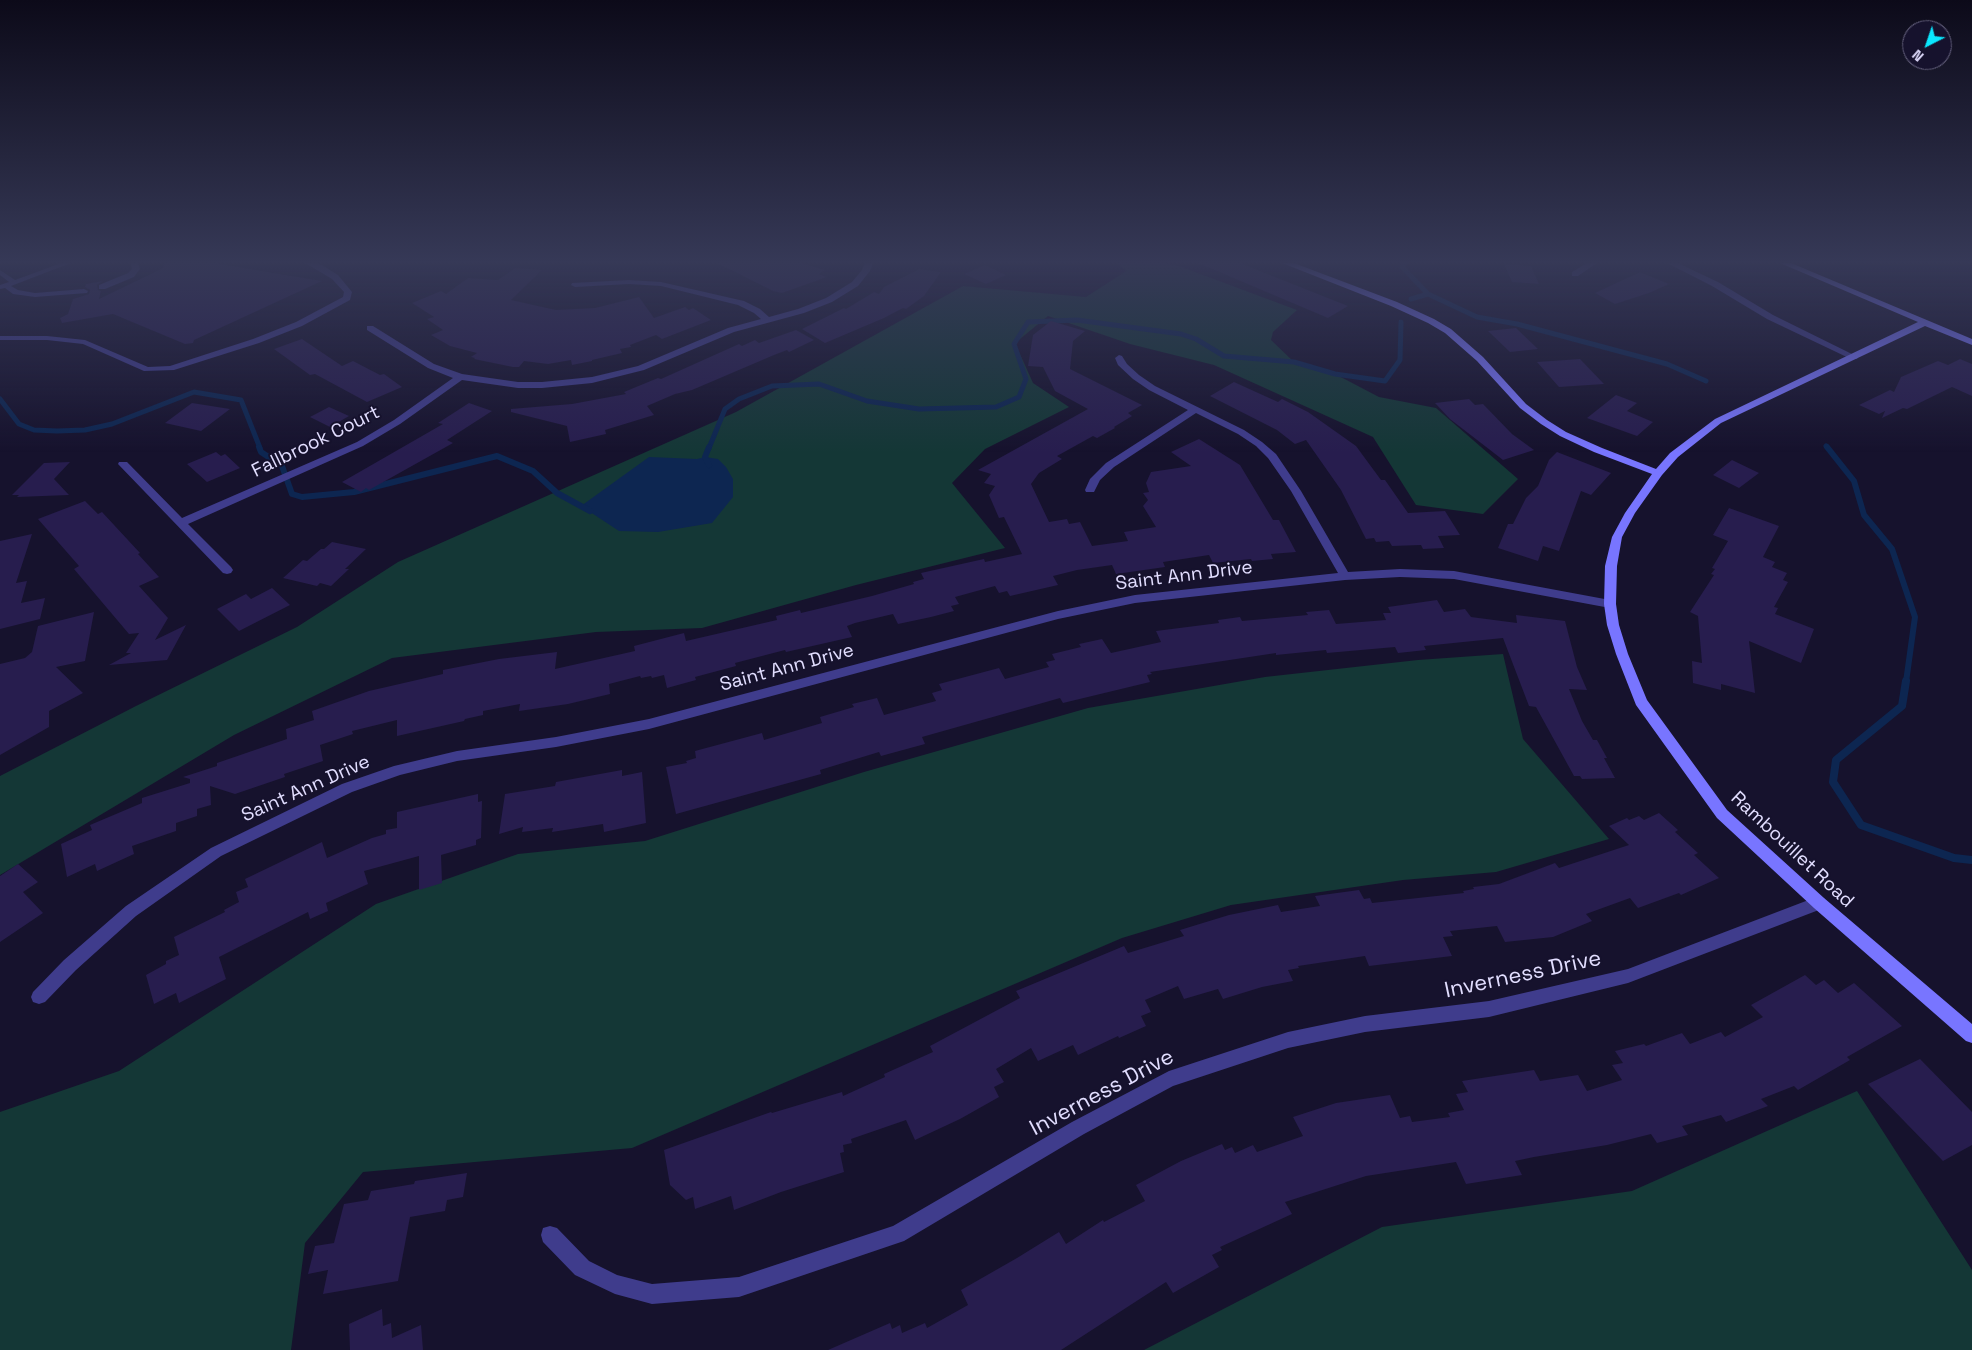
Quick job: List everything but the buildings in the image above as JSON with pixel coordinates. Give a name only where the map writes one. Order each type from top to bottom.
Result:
[{"type":"street","points":[[370,328],[431,366],[460,377],[542,385],[592,380],[641,368],[731,330],[745,326]]},
{"type":"street","points":[[1440,326],[1480,359],[1523,406],[1544,422],[1563,434],[1598,450],[1658,473]]},
{"type":"street","points":[[1789,326],[1854,357]]},
{"type":"street","name":"Rambouillet Road","points":[[1920,326],[1718,421],[1674,456],[1658,473],[1630,513],[1617,537],[1611,566],[1610,604],[1613,625],[1622,654],[1641,702],[1722,814],[1819,903],[1972,1035]]},
{"type":"street","points":[[1929,326],[1972,342]]},
{"type":"street","points":[[1120,358],[1123,365],[1152,388],[1241,432],[1259,444],[1272,456],[1296,492],[1345,576]]},
{"type":"street","name":"Fallbrook Court","points":[[180,523],[360,444],[397,422],[460,377]]},
{"type":"street","points":[[1090,490],[1095,479],[1110,465],[1194,410]]},
{"type":"street","points":[[123,464],[228,570]]},
{"type":"street","name":"Saint Ann Drive","points":[[39,997],[70,965],[131,911],[216,852],[347,788],[399,770],[457,756],[556,742],[648,724],[1058,614],[1135,600],[1345,576],[1392,573],[1454,575],[1490,580],[1610,604]]},
{"type":"street","name":"Inverness Drive","points":[[550,1235],[582,1268],[615,1284],[652,1294],[739,1288],[897,1234],[1078,1128],[1169,1079],[1288,1040],[1364,1024],[1489,1009],[1628,976],[1819,903]]},
{"type":"lane","points":[[0,338],[47,338],[85,342],[147,369],[171,368],[264,338],[291,326]]},
{"type":"green space","points":[[891,326],[1036,326],[1015,343],[1033,383],[1069,407],[985,449],[952,483],[1005,548],[856,585],[702,628],[596,632],[392,658],[234,735],[0,875],[0,776],[136,706],[297,627],[398,562],[736,412]]},
{"type":"green space","points":[[1077,326],[1280,326],[1273,332],[1271,340],[1294,362],[1335,374],[1379,397],[1436,408],[1518,479],[1483,514],[1416,505],[1373,437],[1214,365],[1130,344]]},
{"type":"green space","points":[[1503,654],[1523,739],[1609,839],[1496,872],[1403,880],[1231,905],[1122,938],[632,1148],[363,1172],[305,1243],[291,1350],[0,1350],[0,1112],[119,1071],[376,904],[518,854],[645,841],[864,772],[1088,708],[1265,677],[1418,660]]},
{"type":"green space","points":[[1857,1091],[1972,1270],[1972,1350],[1144,1350],[1382,1227],[1632,1191]]},
{"type":"water","points":[[649,457],[697,459],[705,457],[718,459],[726,467],[733,479],[733,497],[712,523],[658,532],[619,531],[581,506]]},
{"type":"waterway","points":[[709,448],[725,409],[739,399],[772,386],[819,384],[867,401],[919,409],[996,407],[1019,397],[1026,379],[1014,344],[1025,326]]},
{"type":"waterway","points":[[1122,326],[1181,334],[1196,339],[1224,356],[1294,362],[1335,374],[1385,381],[1400,360],[1401,326]]},
{"type":"waterway","points":[[1524,326],[1667,364],[1706,381]]},
{"type":"waterway","points":[[0,399],[19,424],[34,430],[57,431],[85,430],[112,424],[194,392],[241,400],[260,448]]},
{"type":"waterway","points":[[259,447],[261,452],[282,466],[292,494],[302,497],[354,492],[497,456],[533,471],[557,493],[590,511]]},
{"type":"waterway","points":[[709,447],[705,457],[709,465]]},
{"type":"waterway","points":[[1827,447],[1854,481],[1864,515],[1892,549],[1915,617],[1906,682]]},
{"type":"waterway","points":[[1906,681],[1902,706],[1836,760],[1833,782],[1861,825],[1954,858],[1972,860]]}]
